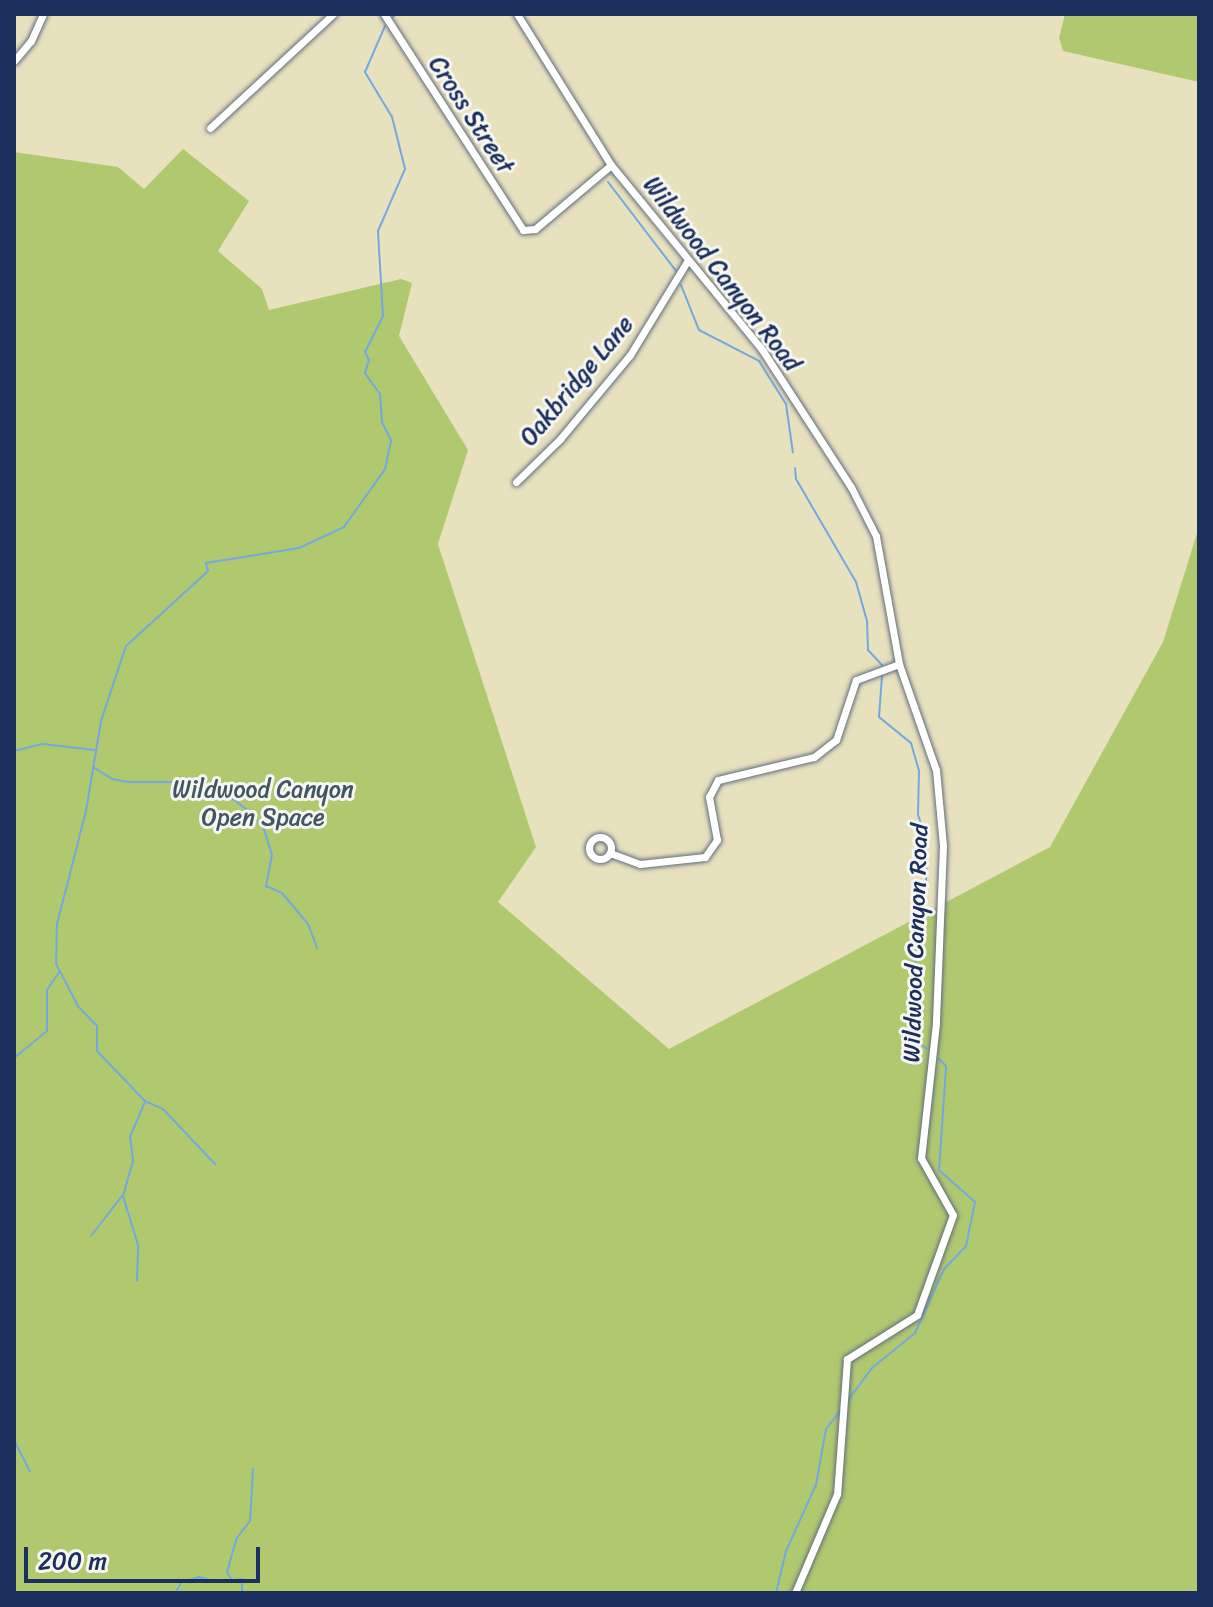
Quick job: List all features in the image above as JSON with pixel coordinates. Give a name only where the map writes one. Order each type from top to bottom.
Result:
[{"type":"street","points":[[14,61],[31,41],[43,14]]},
{"type":"street","points":[[210,128],[333,14]]},
{"type":"street","name":"Cross Street","points":[[384,14],[447,119],[523,230],[529,232],[611,165]]},
{"type":"street","name":"Wildwood Canyon Road","points":[[517,14],[611,165],[761,348],[872,526],[899,664],[926,734],[938,785],[943,846],[936,1023],[921,1158],[953,1215],[917,1315],[847,1359],[837,1494],[795,1593]]},
{"type":"street","name":"Oakbridge Lane","points":[[516,482],[560,439],[630,355],[688,260]]},
{"type":"street","points":[[610,853],[621,861],[659,864],[705,857],[717,840],[709,797],[718,780],[814,757],[836,740],[856,680],[899,664]]},
{"type":"green space","points":[[1065,14],[1199,14],[1199,82],[1063,51],[1059,38]]},
{"type":"green space","name":"Wildwood Canyon Open Space","points":[[183,149],[249,201],[218,251],[262,289],[269,310],[401,279],[412,283],[399,336],[468,450],[438,544],[536,847],[498,902],[669,1049],[1050,847],[1163,642],[1199,527],[1199,1593],[14,1593],[14,152],[118,167],[144,189]]},
{"type":"waterway","points":[[137,1281],[138,1245],[123,1196],[133,1160],[130,1137],[145,1101],[97,1051],[97,1026],[78,1006],[56,964],[57,924],[86,811],[101,721],[126,646],[208,571],[206,563],[299,548],[344,527],[385,469],[391,440],[382,422],[380,394],[365,373],[369,360],[365,352],[383,316],[378,231],[405,169],[392,117],[365,72],[385,26]]},
{"type":"waterway","points":[[608,182],[676,271]]},
{"type":"waterway","points":[[681,285],[699,330],[759,361],[786,404],[793,453]]},
{"type":"waterway","points":[[795,468],[796,479],[856,582],[867,621],[868,650],[882,665]]},
{"type":"waterway","points":[[882,676],[879,717],[911,743],[919,771],[918,815],[927,841],[926,887],[916,914],[915,1038],[927,1049]]},
{"type":"waterway","points":[[14,751],[43,744],[95,750]]},
{"type":"waterway","points":[[93,767],[112,779],[129,782],[198,782],[228,795],[251,813],[264,829],[272,855],[266,886],[282,893],[308,924],[317,948]]},
{"type":"waterway","points":[[14,1058],[47,1031],[47,990],[59,972]]},
{"type":"waterway","points":[[846,1403],[872,1368],[915,1333],[944,1269],[966,1246],[975,1202],[939,1170],[946,1066],[939,1059]]},
{"type":"waterway","points":[[147,1102],[163,1109],[215,1164]]},
{"type":"waterway","points":[[91,1236],[122,1196]]},
{"type":"waterway","points":[[776,1593],[786,1551],[816,1485],[826,1429],[840,1411]]},
{"type":"waterway","points":[[14,1440],[30,1471]]},
{"type":"waterway","points":[[232,1580],[227,1572],[237,1538],[250,1521],[253,1469]]},
{"type":"waterway","points":[[175,1593],[182,1582],[199,1577],[218,1582],[242,1579],[242,1593]]}]
